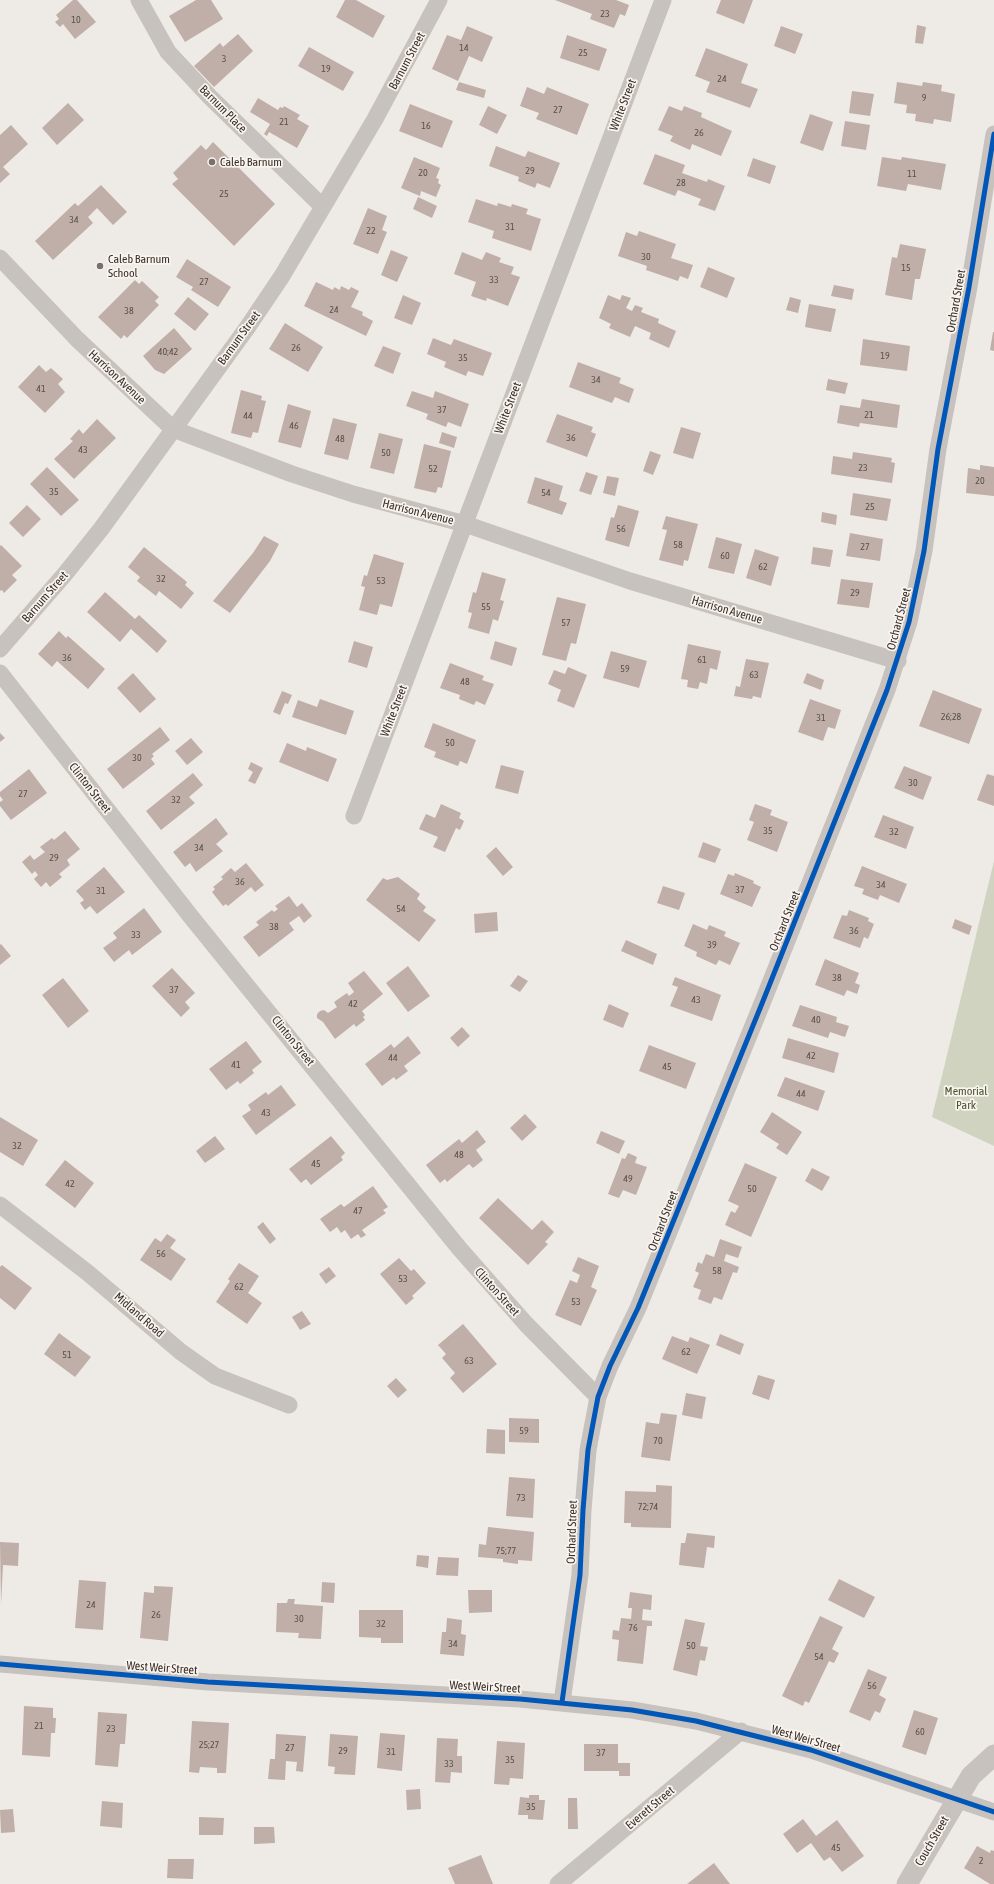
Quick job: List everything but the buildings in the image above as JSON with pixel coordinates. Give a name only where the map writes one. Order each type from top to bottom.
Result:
[{"type":"street","name":"Barnum Place","points":[[139,0],[168,52],[210,96],[322,207]]},
{"type":"street","name":"Barnum Street","points":[[0,649],[65,574],[125,497],[265,302],[282,276],[396,81],[439,0]]},
{"type":"street","name":"White Street","points":[[354,816],[663,0]]},
{"type":"street","name":"Orchard Street","points":[[562,1702],[580,1575],[588,1450],[598,1397],[610,1366],[638,1308],[745,1047],[846,794],[898,661],[915,602],[923,559],[938,449],[969,287],[994,134]]},
{"type":"street","name":"Harrison Avenue","points":[[0,258],[77,339],[173,429],[292,474],[353,494],[465,524],[630,581],[898,661]]},
{"type":"street","name":"Clinton Street","points":[[0,673],[179,901],[459,1248],[521,1318],[598,1397]]},
{"type":"street","name":"Midland Road","points":[[0,1205],[77,1263],[180,1352],[215,1376],[289,1405]]},
{"type":"street","name":"West Weir Street","points":[[0,1664],[201,1681],[562,1702],[667,1715],[741,1731],[839,1759],[994,1812]]},
{"type":"street","name":"Everett Street","points":[[558,1884],[741,1731]]},
{"type":"street","name":"Couch Street","points":[[907,1884],[971,1776],[994,1755]]},
{"type":"green space","name":"Memorial Park","points":[[994,861],[994,1146],[932,1117]]},
{"type":"cycle path","points":[[562,1702],[580,1575],[588,1450],[598,1397],[610,1366],[638,1308],[763,1001],[887,690],[909,622],[924,551],[938,449],[969,287],[994,134]]},
{"type":"cycle path","points":[[0,1664],[208,1682],[520,1699],[632,1710],[696,1721],[811,1750],[994,1812]]},
{"type":"place","name":"Caleb Barnum","points":[[212,162]]},
{"type":"place","name":"Caleb Barnum School","points":[[100,266]]}]
